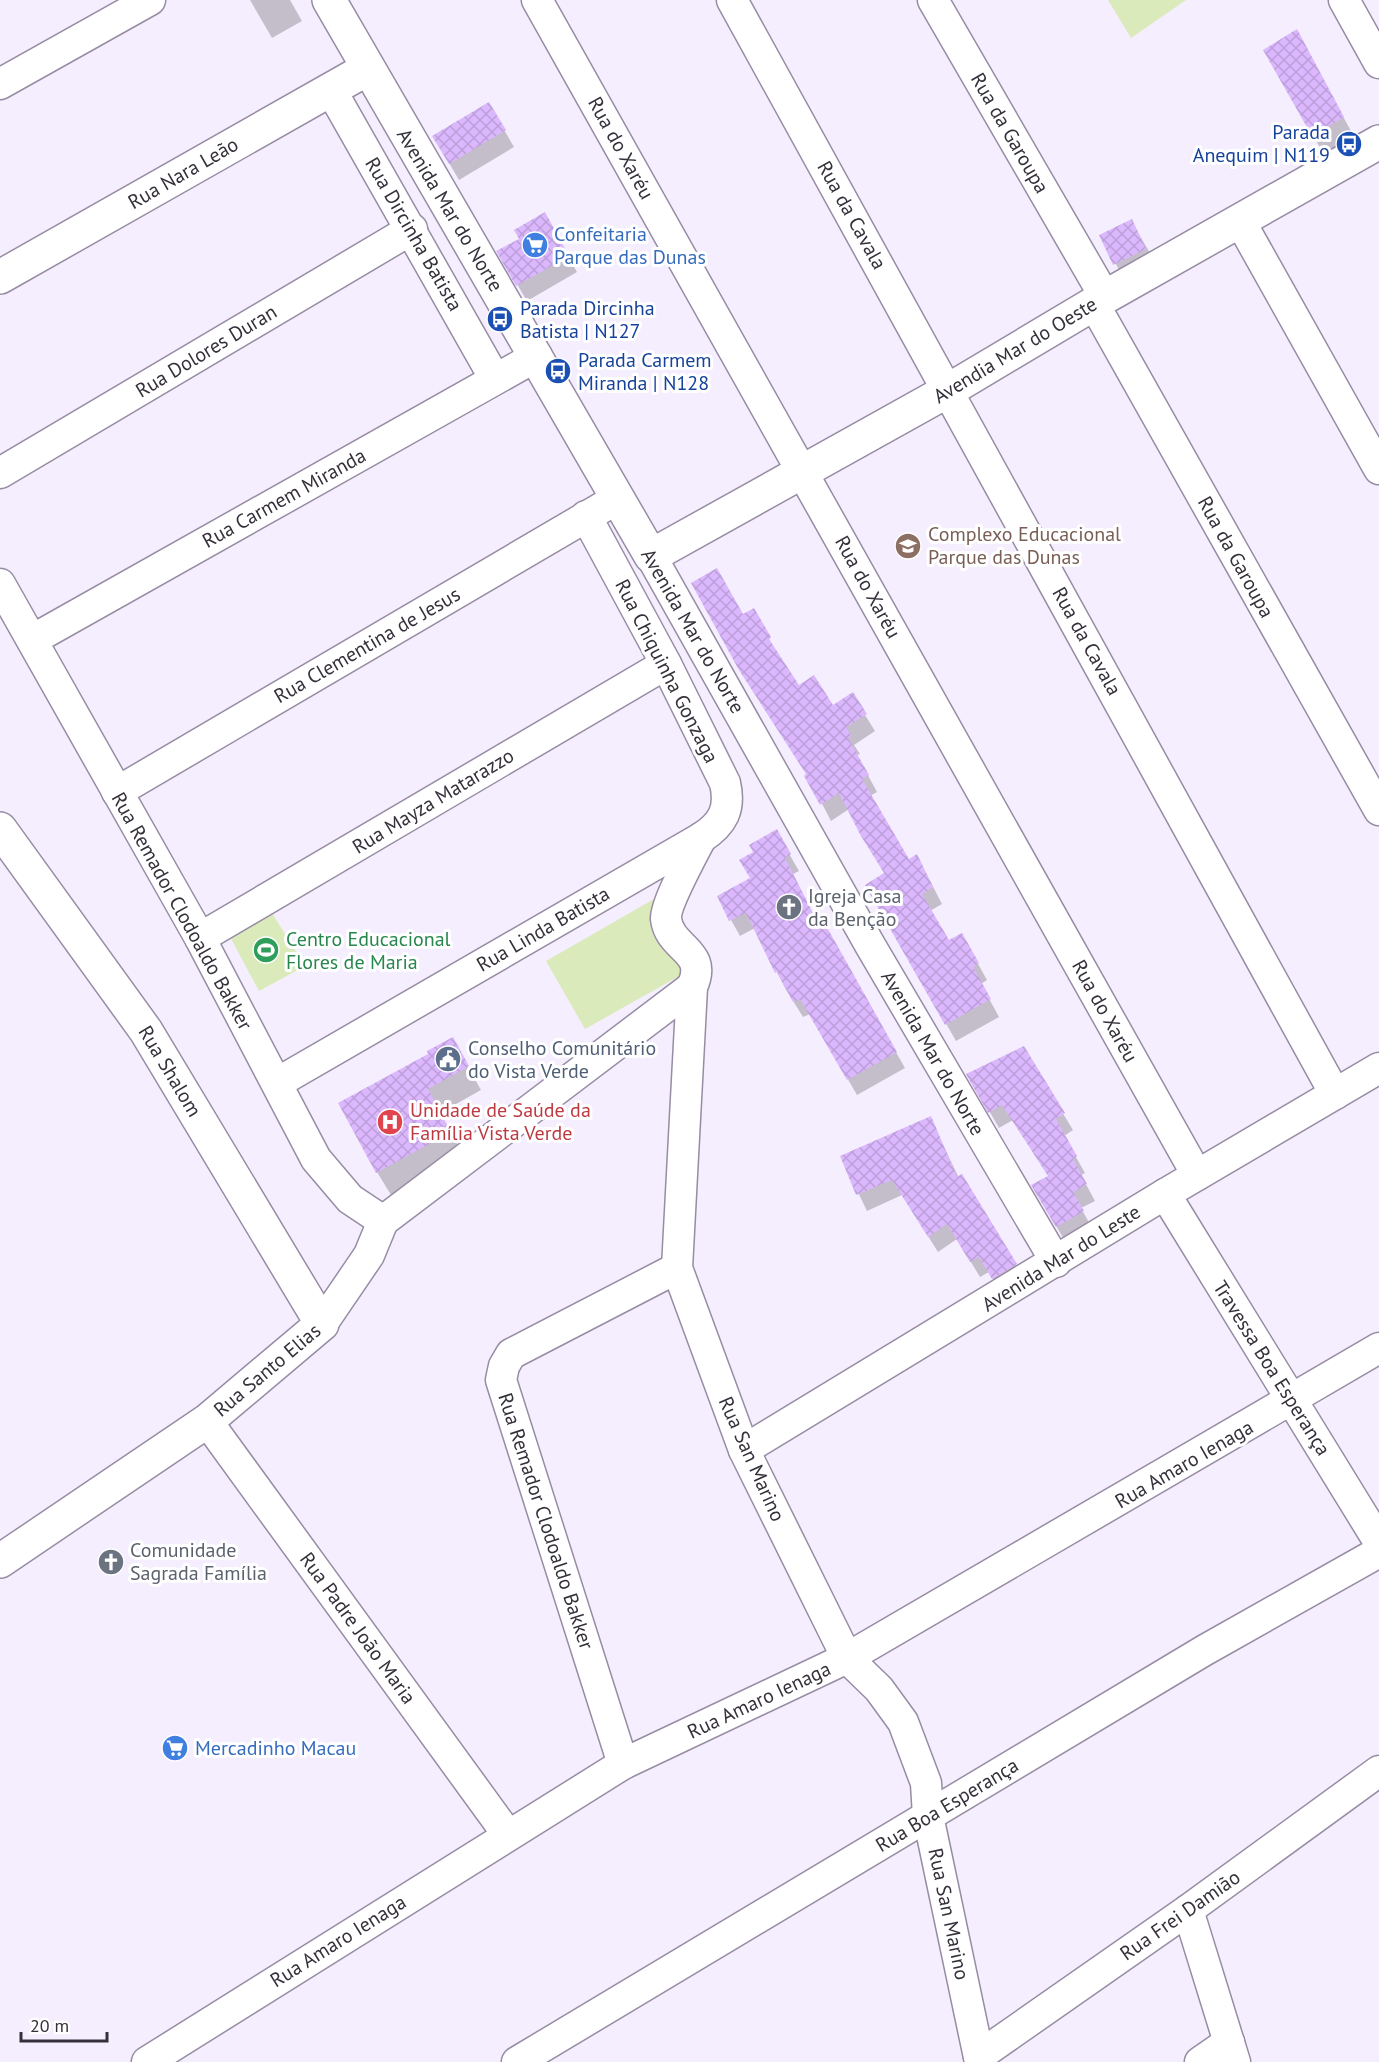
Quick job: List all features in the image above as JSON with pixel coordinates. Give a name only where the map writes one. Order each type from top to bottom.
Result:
[{"type":"street","points":[[0,84],[150,0]]},
{"type":"street","name":"Avenida Mar do Norte","points":[[329,0],[367,69],[619,499],[870,945],[1056,1262]]},
{"type":"street","name":"Rua do Xaréu","points":[[537,0],[1197,1175]]},
{"type":"street","name":"Rua da Cavala","points":[[732,0],[1335,1094]]},
{"type":"street","name":"Rua da Garoupa","points":[[933,0],[1379,810]]},
{"type":"street","points":[[1344,0],[1379,63]]},
{"type":"street","name":"Rua Nara Leão","points":[[0,277],[367,69]]},
{"type":"street","name":"Rua Dircinha Batista","points":[[331,90],[412,229],[495,379]]},
{"type":"street","name":"Avendia Mar do Oeste","points":[[651,556],[949,390],[1379,142]]},
{"type":"street","points":[[1240,221],[1379,469]]},
{"type":"street","name":"Rua Dolores Duran","points":[[0,472],[412,229]]},
{"type":"street","name":"Rua Carmem Miranda","points":[[32,640],[537,356]]},
{"type":"street","name":"Rua Clementina de Jesus","points":[[117,792],[586,516],[619,499]]},
{"type":"street","name":"Rua Chiquinha Gonzaga","points":[[586,516],[666,664],[724,783],[728,796],[726,814],[708,834]]},
{"type":"street","name":"Rua Remador Clodoaldo Bakker","points":[[0,584],[200,939],[321,1167],[350,1199],[383,1221]]},
{"type":"street","name":"Rua Mayza Matarazzo","points":[[200,939],[666,664]]},
{"type":"street","name":"Rua Shalom","points":[[0,829],[146,1031],[322,1324]]},
{"type":"street","name":"Rua San Marino","points":[[708,834],[666,911],[668,925],[673,935],[696,962],[698,975],[692,987],[677,1269],[744,1450],[847,1658],[879,1689],[903,1722],[926,1783],[928,1816],[979,2059]]},
{"type":"street","name":"Rua Linda Batista","points":[[277,1083],[708,834]]},
{"type":"street","points":[[383,1221],[692,987]]},
{"type":"street","name":"Avenida Mar do Leste","points":[[744,1450],[1165,1194],[1379,1068]]},
{"type":"street","name":"Travessa Boa Esperança","points":[[1165,1194],[1379,1542]]},
{"type":"street","name":"Rua Santo Elias","points":[[0,1561],[207,1420],[322,1324],[369,1255],[383,1221]]},
{"type":"street","name":"Rua Remador Clodoaldo Bakker","points":[[623,1764],[501,1380],[511,1354],[677,1269]]},
{"type":"street","name":"Rua Amaro Ienaga","points":[[147,2062],[623,1764],[847,1658],[1293,1401],[1379,1348]]},
{"type":"street","name":"Rua Padre João Maria","points":[[207,1420],[508,1835]]},
{"type":"street","name":"Rua Boa Esperança","points":[[518,2062],[1205,1650],[1379,1552]]},
{"type":"street","name":"Rua Frei Damião","points":[[979,2059],[1379,1771]]},
{"type":"street","points":[[1188,1910],[1232,2052],[1200,2062]]},
{"type":"green space","points":[[1108,0],[1186,0],[1131,38]]},
{"type":"green space","points":[[654,899],[690,970],[585,1029],[546,961]]},
{"type":"green space","name":"Centro Educacional Flores de Maria","points":[[270,910],[305,966],[259,991],[228,933]]},
{"type":"building","points":[[1297,29],[1344,117],[1312,136],[1263,50]]},
{"type":"building","points":[[489,102],[506,130],[449,164],[432,136]]},
{"type":"building","name":"Confeitaria Parque das Dunas","points":[[545,212],[569,256],[516,286],[496,251],[519,239],[514,230]]},
{"type":"building","points":[[1132,219],[1146,249],[1113,265],[1099,235]]},
{"type":"building","points":[[717,568],[743,614],[754,608],[771,637],[769,639],[799,685],[814,675],[833,705],[853,692],[867,714],[846,727],[851,736],[848,738],[869,775],[862,779],[909,859],[917,854],[933,887],[922,894],[949,940],[962,933],[979,963],[973,967],[991,999],[945,1025],[865,885],[884,873],[861,836],[839,793],[820,805],[804,776],[806,774],[739,670],[691,583]]},
{"type":"building","points":[[777,829],[791,854],[785,858],[814,915],[819,913],[897,1052],[847,1080],[800,999],[793,1002],[777,972],[775,973],[746,913],[729,921],[717,896],[750,878],[739,860],[753,852],[749,845]]},
{"type":"building","points":[[453,1037],[469,1066],[428,1089],[451,1132],[376,1173],[338,1103],[428,1054],[427,1051]]},
{"type":"building","points":[[1024,1046],[1065,1113],[1056,1119],[1077,1156],[1073,1159],[1087,1184],[1073,1192],[1084,1211],[1056,1227],[1031,1185],[1048,1176],[1002,1105],[988,1113],[966,1074]]},
{"type":"building","points":[[931,1116],[957,1177],[962,1174],[1017,1264],[992,1279],[979,1257],[970,1262],[947,1224],[928,1237],[892,1180],[856,1195],[840,1156]]},
{"type":"place","name":"Parada Anequim | N119","points":[[1349,144]]},
{"type":"place","name":"Confeitaria Parque das Dunas","points":[[535,245]]},
{"type":"place","name":"Parada Dircinha Batista | N127","points":[[500,319]]},
{"type":"place","name":"Parada Carmem Miranda | N128","points":[[558,371]]},
{"type":"place","name":"Complexo Educacional Parque das Dunas","points":[[908,546]]},
{"type":"place","name":"Igreja Casa da Benção","points":[[789,907]]},
{"type":"place","name":"Centro Educacional Flores de Maria","points":[[266,950]]},
{"type":"place","name":"Conselho Comunitário do Vista Verde","points":[[448,1059]]},
{"type":"place","name":"Unidade de Saúde da Família Vista Verde","points":[[390,1122]]},
{"type":"place","name":"Comunidade Sagrada Família","points":[[111,1562]]},
{"type":"place","name":"Mercadinho Macau","points":[[175,1748]]}]
